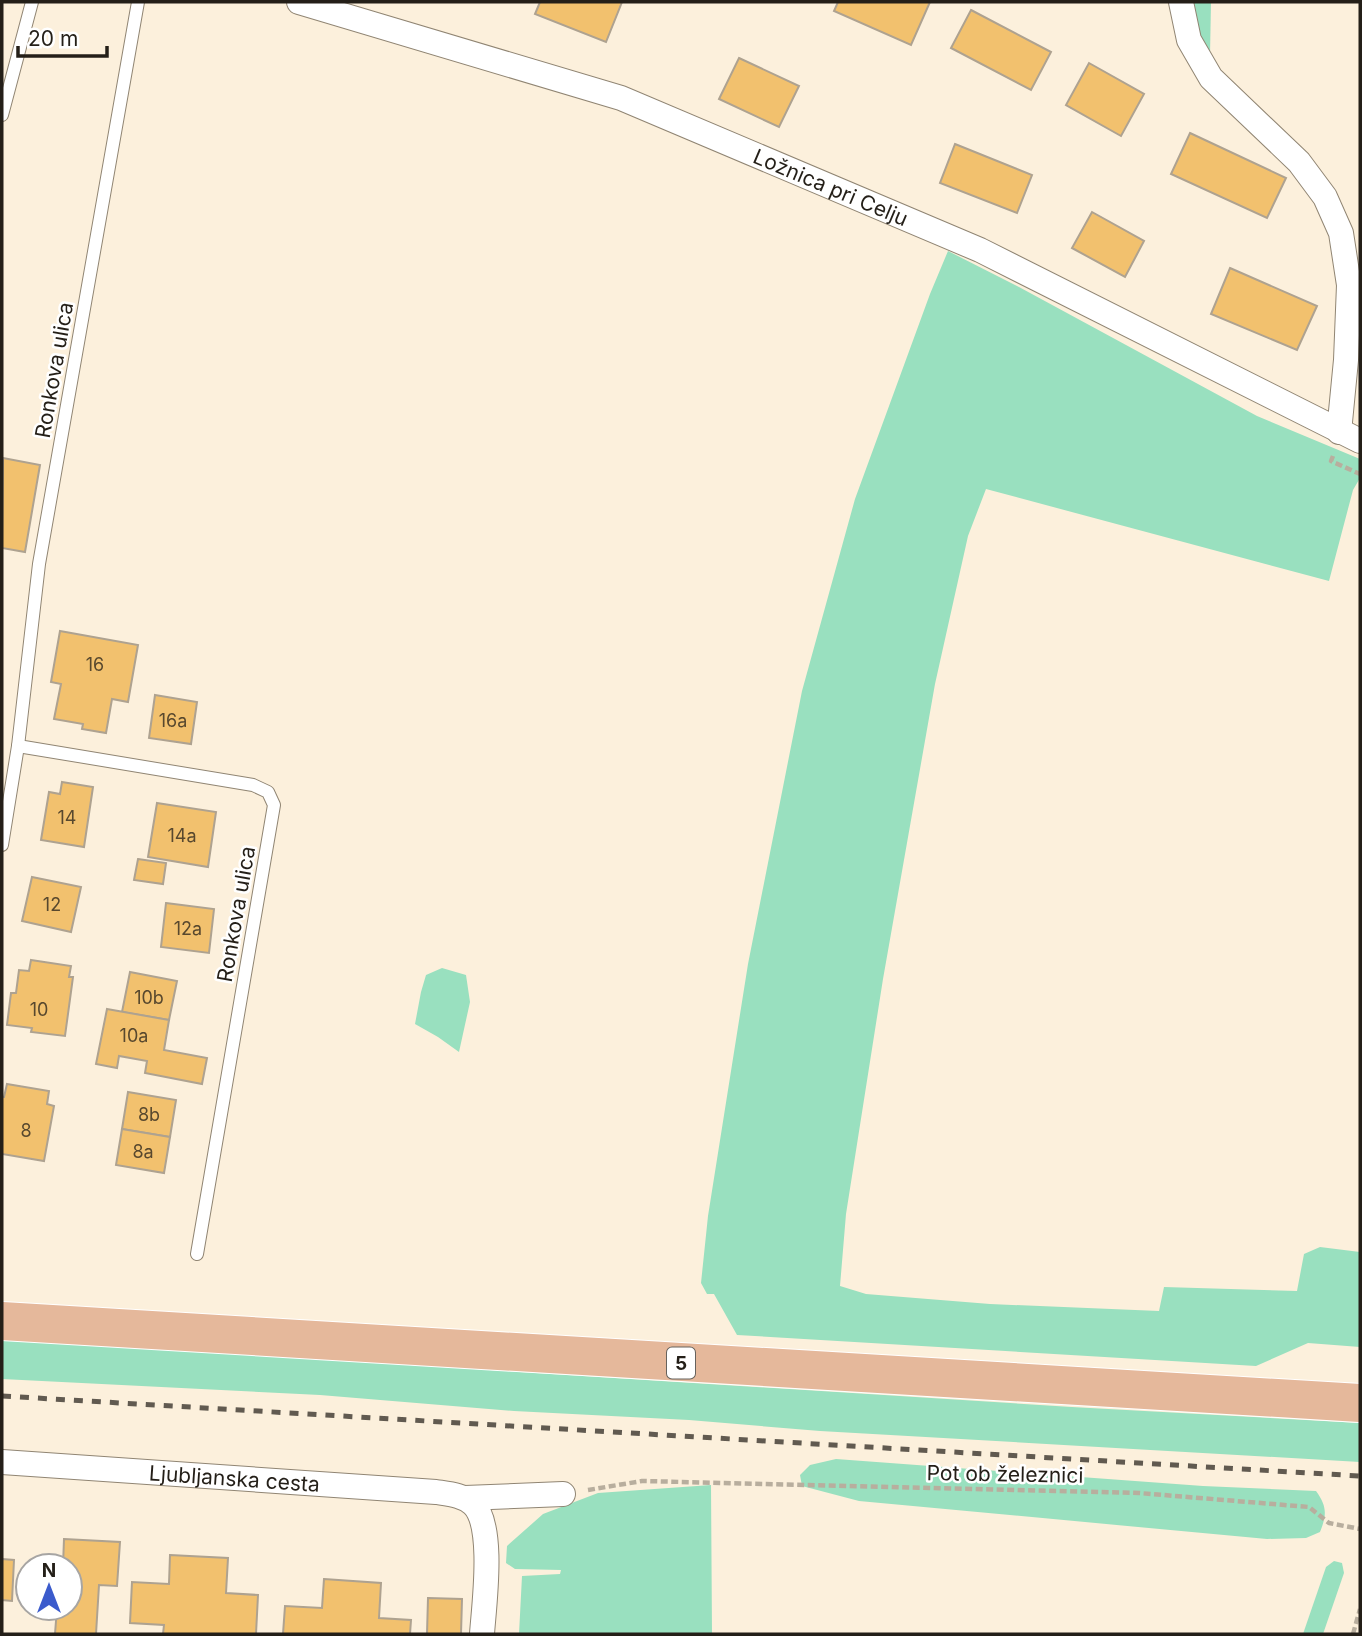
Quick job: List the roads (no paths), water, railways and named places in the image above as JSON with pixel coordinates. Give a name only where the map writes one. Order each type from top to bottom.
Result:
[{"type":"main road","name":"5","points":[[2,1321],[1360,1403]]},
{"type":"street","name":"Ložnica pri Celju","points":[[299,2],[621,98],[980,250],[1350,437],[1346,360],[1349,285],[1341,233],[1325,197],[1299,162],[1211,78],[1189,40],[1181,2]]},
{"type":"street","name":"Ljubljanska cesta","points":[[2,1462],[436,1492],[465,1498],[563,1494]]},
{"type":"street","points":[[465,1498],[474,1504],[481,1514],[486,1534],[482,1634]]},
{"type":"lane","points":[[2,115],[32,2]]},
{"type":"lane","name":"Ronkova ulica","points":[[2,845],[18,746],[39,564],[138,2]]},
{"type":"lane","name":"Ronkova ulica","points":[[18,746],[253,785],[268,792],[274,805],[198,1254]]},
{"type":"railway","points":[[2,1396],[1360,1476]]}]
